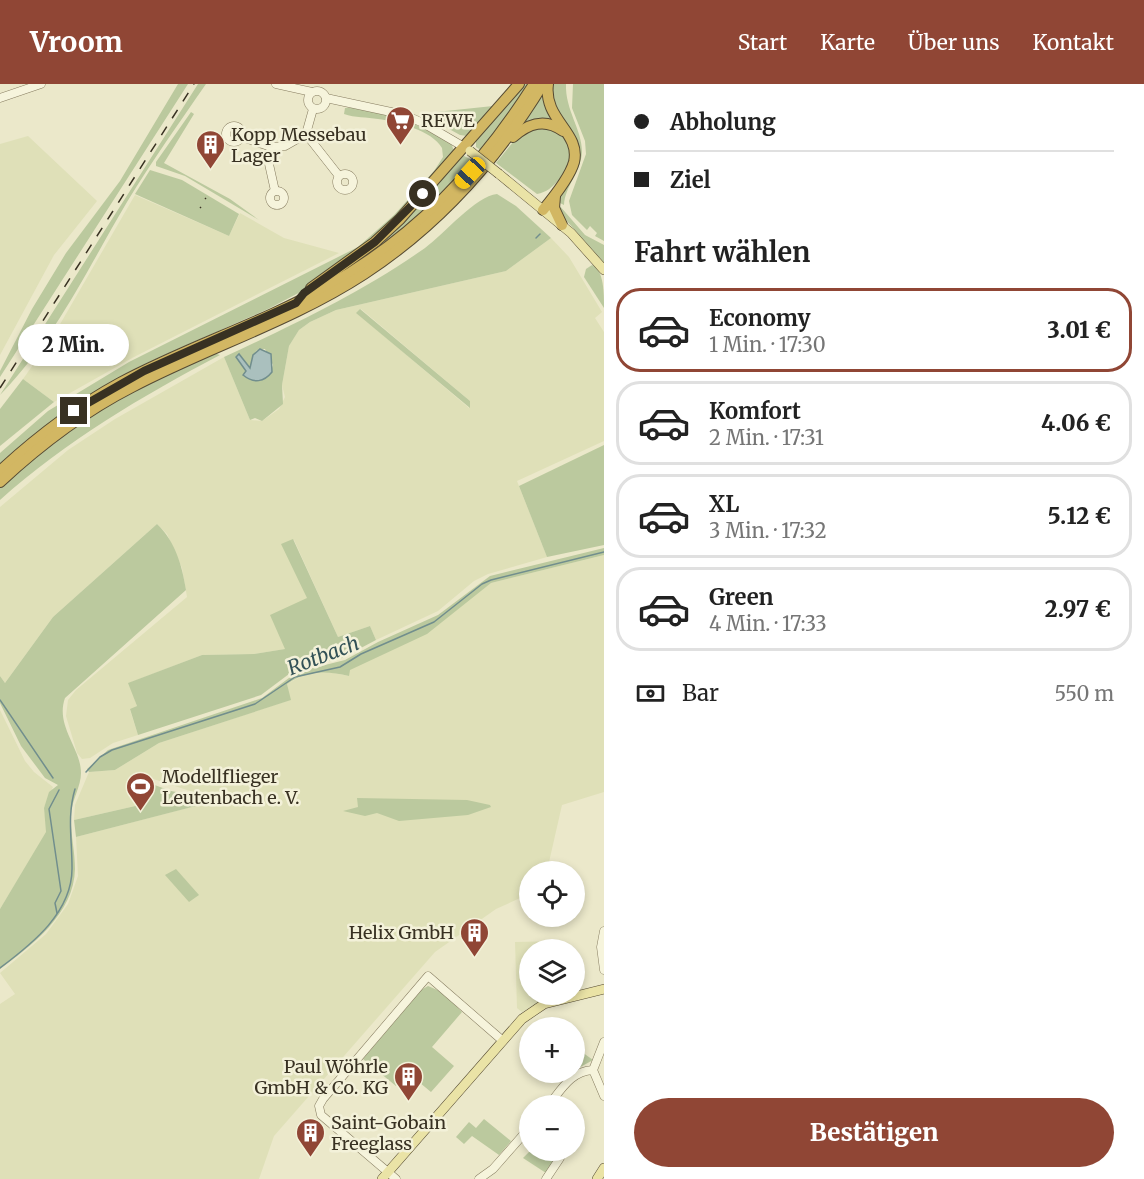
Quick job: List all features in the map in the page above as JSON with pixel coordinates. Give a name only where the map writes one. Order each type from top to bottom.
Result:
[{"type":"highway","points":[[296,303],[304,293],[362,252],[400,219],[467,149],[519,84]]},
{"type":"highway","points":[[0,471],[48,430],[120,383],[296,303],[369,261],[430,213],[491,147],[534,84]]},
{"type":"highway","points":[[504,145],[543,84]]},
{"type":"highway","points":[[541,208],[555,195],[574,161],[574,150],[568,135],[550,110],[547,98],[548,84]]},
{"type":"highway","points":[[0,482],[48,441],[107,400],[165,370],[299,310],[364,274],[442,214],[504,145],[522,130],[539,123],[555,126],[568,135]]},
{"type":"highway","points":[[541,208],[566,176]]},
{"type":"highway","points":[[555,195],[555,208],[562,225]]},
{"type":"main road","points":[[467,149],[562,225],[604,270]]},
{"type":"main road","points":[[385,1176],[522,1019],[544,1004],[604,989]]},
{"type":"main road","points":[[597,1179],[604,1168]]},
{"type":"street","points":[[0,98],[41,84]]},
{"type":"street","points":[[276,84],[285,87],[316,89],[326,98],[405,115],[467,149]]},
{"type":"street","points":[[285,87],[318,108],[350,104]]},
{"type":"street","points":[[307,102],[316,89]]},
{"type":"street","points":[[242,137],[271,147],[285,146],[306,134],[318,108],[326,98]]},
{"type":"street","points":[[306,134],[339,176]]},
{"type":"street","points":[[271,147],[269,164],[274,191]]},
{"type":"street","points":[[604,931],[601,947],[604,970]]},
{"type":"street","points":[[396,1179],[385,1176],[321,1115],[319,1106],[428,976],[503,1041]]},
{"type":"street","points":[[604,1042],[593,1070],[604,1096]]},
{"type":"street","points":[[557,1095],[569,1080],[578,1074],[593,1070]]},
{"type":"street","points":[[479,1179],[519,1141]]},
{"type":"street","points":[[546,1179],[558,1161]]},
{"type":"green space","points":[[178,84],[188,84],[0,377],[0,371],[32,309],[66,253],[120,181]]},
{"type":"green space","points":[[198,84],[206,84],[136,187],[70,302],[38,350],[0,395]]},
{"type":"green space","points":[[511,84],[517,84],[467,136],[460,135],[429,118],[436,112],[493,106]]},
{"type":"green space","points":[[523,84],[528,84],[482,151],[476,147],[476,140]]},
{"type":"green space","points":[[551,84],[566,84],[568,102],[582,152],[564,205],[556,201],[577,162],[553,110]]},
{"type":"green space","points":[[573,84],[604,84],[604,241],[595,236],[597,233],[590,226],[587,230],[572,215],[569,201],[586,154],[585,141],[572,108]]},
{"type":"green space","points":[[544,93],[556,123],[524,123]]},
{"type":"green space","points":[[358,107],[403,118],[451,143],[454,151],[399,218],[310,287],[268,309],[149,362],[113,382],[63,413],[0,464],[0,453],[48,411],[129,362],[358,247],[394,215],[434,171],[443,157],[442,148],[430,136],[413,128],[386,120],[344,114],[345,108]]},
{"type":"green space","points":[[191,112],[194,114],[164,163],[230,199],[259,220],[185,176],[156,166],[156,162]]},
{"type":"green space","points":[[535,126],[563,134],[572,155],[563,174],[554,185],[537,194],[496,163],[518,136]]},
{"type":"green space","points":[[28,136],[97,201],[54,255],[0,355],[0,144]]},
{"type":"green space","points":[[462,155],[474,161],[439,196],[384,243],[323,284]]},
{"type":"green space","points":[[150,170],[182,180],[239,214],[229,236],[135,194]]},
{"type":"green space","points":[[497,194],[516,206],[551,238],[506,271],[336,310],[310,322],[299,330],[289,346],[282,385],[283,404],[262,421],[255,418],[250,420],[224,357],[302,320],[376,280],[425,248],[470,208],[489,196]],"holes":[[[265,349],[273,365],[270,374],[260,381],[246,371],[236,357],[239,355],[250,368],[256,351]]]},
{"type":"green space","points":[[135,195],[229,236],[240,213],[284,238],[339,253],[134,357],[54,402],[23,379],[52,338]]},
{"type":"green space","points":[[559,205],[585,235],[604,245],[604,263],[558,211]]},
{"type":"green space","points":[[551,238],[569,257],[602,312],[595,318],[604,332],[604,441],[517,481],[547,557],[488,574],[474,581],[438,611],[376,640],[370,626],[338,637],[294,540],[282,544],[308,598],[285,649],[254,654],[202,655],[129,683],[137,706],[130,710],[138,735],[113,743],[90,758],[82,759],[77,753],[66,716],[68,700],[76,690],[187,597],[182,568],[167,534],[157,524],[53,617],[5,683],[0,676],[0,507],[68,450],[115,419],[224,357],[250,420],[262,421],[279,409],[285,397],[282,385],[289,346],[299,330],[310,322],[336,310],[506,271]],"holes":[[[361,309],[470,401],[469,408],[357,313]]]},
{"type":"green space","points":[[592,265],[599,271],[601,277],[604,308],[584,277],[586,269]]},
{"type":"green space","points":[[360,309],[470,401],[470,408],[356,313]]},
{"type":"green space","points":[[214,353],[220,355],[162,387],[78,439],[0,500],[0,488],[6,482],[74,426],[140,387]]},
{"type":"green space","points":[[23,379],[54,402],[0,446],[0,409]]},
{"type":"green space","points":[[604,445],[604,545],[547,557],[519,486]]},
{"type":"green space","points":[[157,524],[169,538],[177,554],[186,590],[65,698],[63,718],[80,764],[81,773],[71,814],[75,869],[73,885],[59,914],[49,927],[38,939],[0,969],[0,909],[46,832],[44,808],[49,792],[58,785],[45,778],[21,746],[0,703],[0,676],[5,683],[53,617]]},
{"type":"green space","points":[[293,539],[338,637],[370,626],[376,640],[342,658],[297,668],[261,695],[138,735],[130,709],[137,706],[128,683],[202,655],[254,654],[285,649],[270,615],[307,598],[281,544]]},
{"type":"green space","points":[[604,548],[604,555],[491,583],[427,634],[350,670],[349,676],[325,673],[302,676],[287,684],[291,700],[159,743],[115,770],[89,772],[87,769],[108,750],[262,698],[297,672],[345,660],[378,642],[438,615],[490,576]]},
{"type":"green space","points":[[604,555],[604,792],[562,805],[549,861],[519,861],[519,899],[496,909],[435,952],[274,1136],[259,1179],[0,1179],[0,1004],[15,994],[0,973],[46,934],[68,904],[78,876],[76,837],[218,800],[147,777],[141,780],[144,804],[74,820],[75,805],[89,772],[115,770],[159,743],[290,700],[287,684],[306,674],[328,672],[349,676],[349,670],[491,583]]},
{"type":"green space","points":[[0,710],[25,761],[34,772],[53,787],[44,808],[47,832],[0,909]]},
{"type":"green space","name":"Modellflieger Leutenbach e. V.","points":[[141,780],[171,791],[219,800],[76,837],[74,820],[144,804]]},
{"type":"green space","points":[[357,798],[467,800],[491,807],[468,815],[399,821],[377,813],[365,816],[343,811],[358,807]]},
{"type":"green space","points":[[176,869],[199,895],[189,902],[165,875]]},
{"type":"green space","points":[[515,942],[519,942],[519,1005],[534,1005],[522,1012],[517,1008]]},
{"type":"green space","points":[[428,986],[442,992],[462,1012],[432,1047],[454,1066],[431,1092],[408,1073],[396,1086],[363,1059],[421,990]]},
{"type":"green space","points":[[585,1054],[593,1060],[585,1064]]},
{"type":"green space","points":[[484,1119],[511,1141],[499,1155],[472,1136],[464,1144],[456,1137],[469,1122],[476,1128]]},
{"type":"green space","points":[[528,1161],[554,1161],[546,1173]]},
{"type":"water","points":[[260,349],[271,354],[272,372],[266,378],[255,381],[243,375],[246,371],[236,357],[239,354],[250,368],[253,355]]},
{"type":"waterway","points":[[536,238],[540,234]]},
{"type":"waterway","name":"Rotbach","points":[[86,772],[100,757],[112,750],[255,704],[295,677],[340,667],[361,654],[434,622],[482,584],[491,580],[604,552]]},
{"type":"waterway","points":[[0,700],[53,778]]},
{"type":"waterway","name":"Rotbach","points":[[0,968],[37,937],[58,912],[66,898],[71,883],[71,818],[75,789]]},
{"type":"waterway","points":[[57,913],[55,903],[61,891],[49,809],[59,790]]},
{"type":"railway","points":[[0,388],[194,84]]},
{"type":"place","name":"REWE","points":[[400,146]]},
{"type":"place","name":"Kopp Messebau Lager","points":[[210,170]]},
{"type":"place","name":"Modellflieger Leutenbach e. V.","points":[[141,812]]},
{"type":"place","name":"Helix GmbH","points":[[475,958]]},
{"type":"place","name":"Paul Wöhrle GmbH & Co. KG","points":[[409,1102]]},
{"type":"place","name":"Saint-Gobain Freeglass","points":[[310,1158]]},
{"type":"route","points":[[74,411],[144,371],[296,303],[304,293],[375,242],[423,194]]}]
